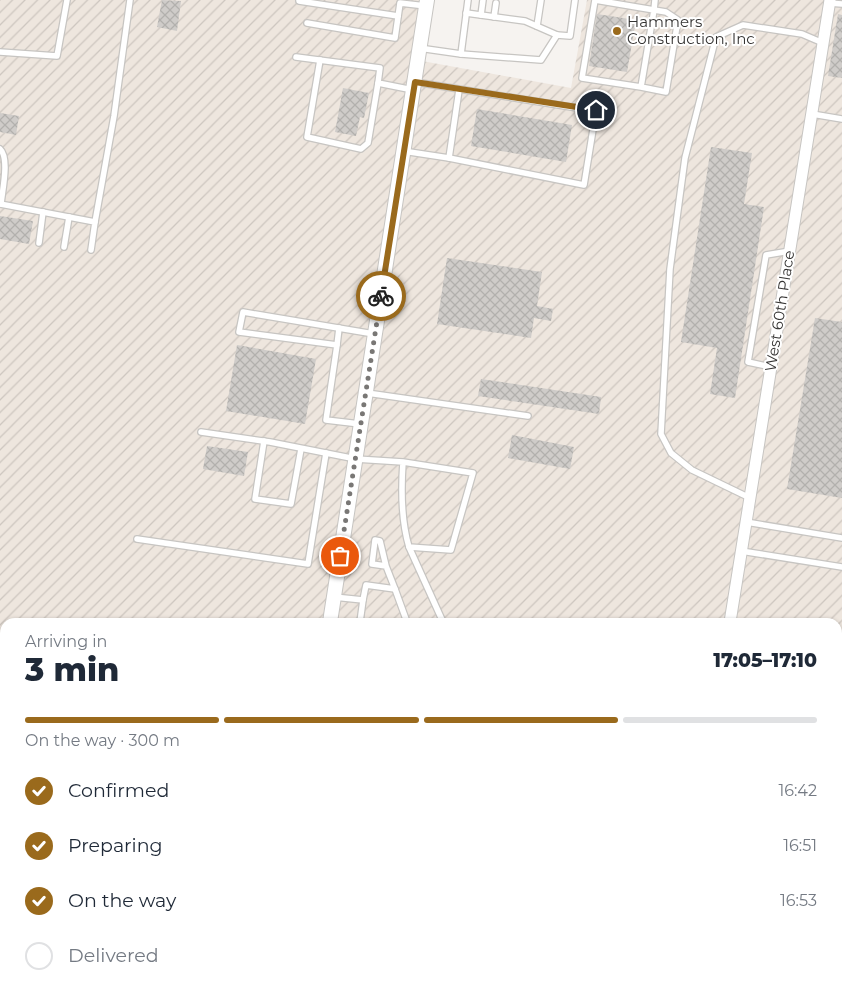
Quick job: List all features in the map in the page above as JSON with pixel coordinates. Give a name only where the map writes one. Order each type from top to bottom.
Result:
[{"type":"street","name":"West 60th Place","points":[[731,618],[830,2]]},
{"type":"street","points":[[331,618],[426,3]]},
{"type":"lane","points":[[0,52],[57,56],[67,0]]},
{"type":"lane","points":[[90,250],[114,116],[130,0]]},
{"type":"lane","points":[[299,0],[398,16]]},
{"type":"lane","points":[[461,54],[468,0]]},
{"type":"lane","points":[[481,15],[483,0]]},
{"type":"lane","points":[[537,26],[541,0]]},
{"type":"lane","points":[[466,13],[525,22],[557,35],[570,36],[575,0]]},
{"type":"lane","points":[[595,0],[666,12],[678,20],[666,92],[640,87],[582,78],[595,0]]},
{"type":"lane","points":[[640,87],[655,0]]},
{"type":"lane","points":[[307,23],[395,38],[400,1],[426,3]]},
{"type":"lane","points":[[830,2],[842,4]]},
{"type":"lane","points":[[494,17],[496,3]]},
{"type":"lane","points":[[750,498],[692,470],[671,454],[661,434],[670,269],[685,158],[716,37],[743,24],[802,34],[823,43]]},
{"type":"lane","points":[[419,48],[461,54],[541,60],[557,35]]},
{"type":"lane","points":[[296,57],[320,60],[380,68],[368,143],[361,149],[307,137],[320,60]]},
{"type":"lane","points":[[378,84],[459,90],[596,110],[584,185],[450,158],[403,151]]},
{"type":"lane","points":[[450,158],[459,90]]},
{"type":"lane","points":[[812,114],[842,119]]},
{"type":"lane","points":[[0,149],[3,152],[5,167],[0,204],[95,222]]},
{"type":"lane","points":[[39,243],[44,212]]},
{"type":"lane","points":[[64,246],[69,217]]},
{"type":"lane","points":[[771,366],[748,362],[766,256],[790,251]]},
{"type":"lane","points":[[337,345],[239,332],[243,312],[376,334]]},
{"type":"lane","points":[[339,328],[326,420],[362,424]]},
{"type":"lane","points":[[367,393],[528,416]]},
{"type":"lane","points":[[201,432],[264,441],[356,459],[404,462],[472,473],[451,550],[409,547]]},
{"type":"lane","points":[[264,441],[256,499],[291,504],[301,449]]},
{"type":"lane","points":[[137,539],[308,564],[326,453]]},
{"type":"lane","points":[[404,462],[402,484],[404,528],[409,547],[441,618]]},
{"type":"lane","points":[[746,522],[842,538]]},
{"type":"lane","points":[[741,551],[842,567]]},
{"type":"lane","points":[[386,566],[406,618]]},
{"type":"lane","points":[[361,618],[366,585],[396,590]]},
{"type":"lane","points":[[334,597],[363,600]]},
{"type":"shaded area","points":[[0,0],[420,0],[411,59],[571,88],[587,0],[842,0],[842,618],[0,618]]},
{"type":"building","points":[[162,0],[181,1],[177,31],[157,27]]},
{"type":"building","points":[[597,14],[636,20],[627,72],[589,66]]},
{"type":"building","points":[[838,14],[842,15],[842,78],[828,76]]},
{"type":"building","points":[[343,88],[369,93],[364,118],[360,117],[356,136],[335,132]]},
{"type":"building","points":[[477,109],[572,125],[566,162],[471,146]]},
{"type":"building","points":[[0,113],[19,116],[16,135],[0,132]]},
{"type":"building","points":[[711,147],[752,153],[744,204],[764,207],[735,398],[710,394],[717,348],[681,342]]},
{"type":"building","points":[[0,216],[33,221],[29,244],[0,239]]},
{"type":"building","points":[[447,258],[542,272],[537,306],[553,309],[551,321],[534,318],[531,338],[437,324]]},
{"type":"building","points":[[815,318],[842,322],[842,498],[787,489]]},
{"type":"building","points":[[237,345],[316,359],[305,424],[226,411]]},
{"type":"building","points":[[481,379],[601,397],[599,414],[478,396]]},
{"type":"building","points":[[512,435],[574,447],[570,469],[508,458]]},
{"type":"building","points":[[207,446],[248,452],[244,476],[203,469]]},
{"type":"way so far","points":[[340,556],[381,296]]},
{"type":"place","name":"Hammers Construction, Inc","points":[[617,31]]},
{"type":"route","points":[[381,296],[415,82],[596,110]]}]
